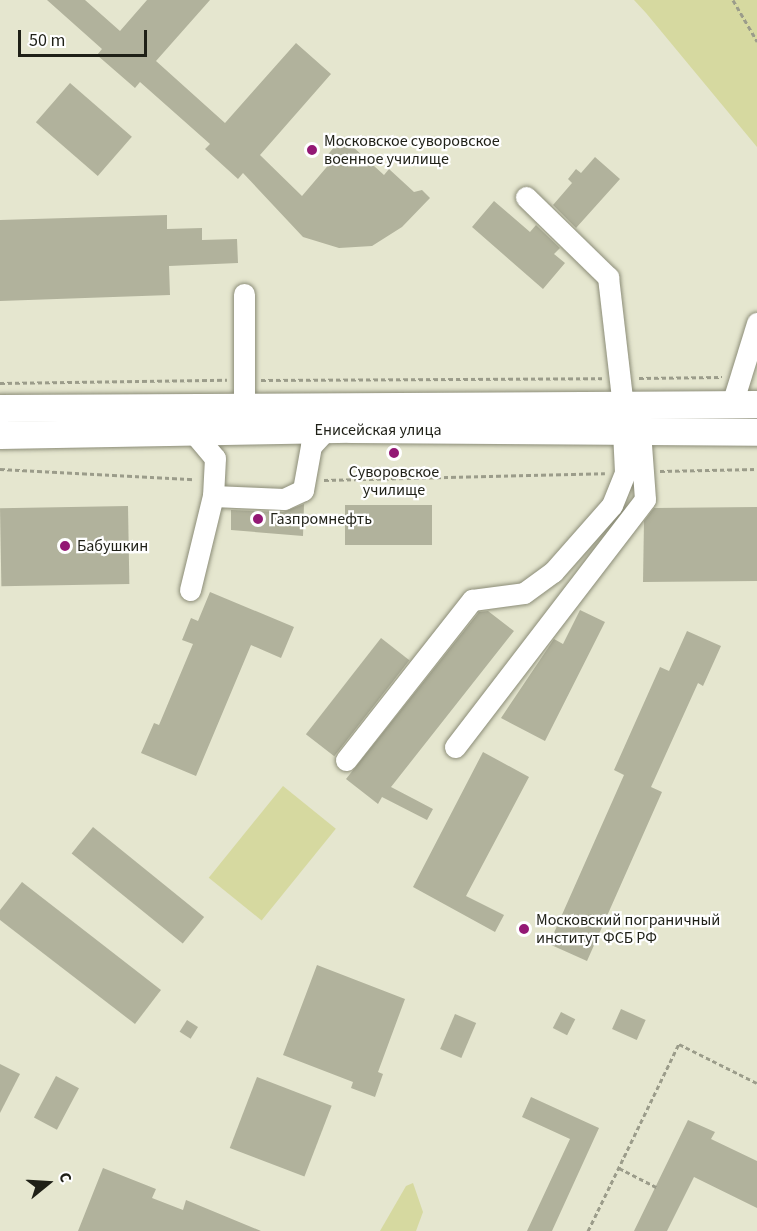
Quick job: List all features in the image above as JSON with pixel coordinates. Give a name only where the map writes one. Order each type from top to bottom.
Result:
[{"type":"main road","name":"Енисейская улица","points":[[0,408],[244,393],[757,432]]},
{"type":"main road","name":"Енисейская улица","points":[[0,435],[629,422],[745,404]]},
{"type":"lane","points":[[455,747],[645,499],[634,472],[608,277],[525,197]]},
{"type":"lane","points":[[244,294],[244,393]]},
{"type":"lane","points":[[745,404],[740,377],[757,323]]},
{"type":"lane","points":[[214,488],[284,499],[303,490],[308,480],[311,446],[326,430]]},
{"type":"lane","points":[[190,590],[214,488],[215,458],[193,432]]},
{"type":"lane","points":[[346,760],[472,600],[524,593],[553,572],[612,505],[634,472]]},
{"type":"path","points":[[733,0],[757,40]]},
{"type":"path","points":[[0,383],[244,393],[621,378],[740,377]]},
{"type":"path","points":[[0,469],[214,488]]},
{"type":"path","points":[[308,480],[757,469]]},
{"type":"path","points":[[588,1231],[679,1044],[757,1083]]},
{"type":"path","points":[[619,1168],[656,1187]]},
{"type":"green space","points":[[634,0],[757,0],[757,147],[646,13]]},
{"type":"green space","points":[[283,786],[336,829],[262,920],[209,878]]},
{"type":"green space","points":[[413,1183],[423,1212],[416,1231],[380,1231],[406,1186]]},
{"type":"building","points":[[47,0],[85,0],[120,31],[147,0],[210,0],[156,61],[225,123],[296,43],[331,74],[260,155],[302,196],[331,162],[326,157],[342,137],[384,175],[389,169],[414,192],[422,190],[430,198],[402,227],[372,246],[339,248],[303,237],[243,173],[238,179],[205,149],[210,144],[140,82],[135,88],[97,55],[102,49]]},
{"type":"building","points":[[70,83],[132,137],[98,176],[36,122]]},
{"type":"building","points":[[595,157],[620,179],[576,228],[553,205],[572,183],[568,179],[576,169],[581,173]]},
{"type":"building","points":[[494,201],[530,232],[536,225],[560,248],[554,254],[565,263],[543,289],[472,227]]},
{"type":"building","points":[[167,215],[167,229],[202,228],[202,240],[237,239],[238,263],[169,266],[170,295],[0,301],[0,220]]},
{"type":"building","points":[[304,504],[303,536],[231,530],[231,510],[283,512]]},
{"type":"building","points":[[345,505],[432,505],[432,545],[345,545]]},
{"type":"building","name":"Бабушкин","points":[[128,506],[129,584],[1,586],[0,508]]},
{"type":"building","points":[[757,507],[757,581],[643,582],[644,521],[654,508]]},
{"type":"building","points":[[210,592],[294,627],[281,658],[251,645],[196,776],[141,753],[154,723],[159,725],[193,644],[182,640],[191,618],[198,621]]},
{"type":"building","points":[[580,610],[605,622],[545,741],[501,718],[554,639],[563,644]]},
{"type":"building","points":[[488,611],[514,631],[391,787],[433,809],[427,820],[382,797],[378,804],[346,779],[479,612]]},
{"type":"building","points":[[687,631],[721,646],[703,686],[698,683],[651,787],[662,792],[587,961],[549,944],[624,775],[614,770],[660,667],[669,671]]},
{"type":"building","points":[[381,638],[409,660],[334,756],[306,734]]},
{"type":"building","points":[[483,752],[529,777],[466,896],[504,915],[495,932],[413,887]]},
{"type":"building","points":[[93,827],[204,917],[183,943],[72,853]]},
{"type":"building","points":[[22,882],[161,990],[135,1024],[0,920],[0,910]]},
{"type":"building","points":[[317,965],[405,999],[378,1072],[383,1074],[375,1097],[351,1088],[353,1082],[283,1055]]},
{"type":"building","points":[[621,1009],[646,1020],[637,1040],[612,1029]]},
{"type":"building","points":[[561,1012],[575,1019],[567,1035],[553,1028]]},
{"type":"building","points":[[455,1014],[476,1023],[461,1058],[440,1049]]},
{"type":"building","points":[[187,1020],[198,1027],[191,1039],[180,1032]]},
{"type":"building","points":[[0,1064],[20,1074],[0,1113]]},
{"type":"building","points":[[56,1076],[79,1088],[57,1130],[34,1117]]},
{"type":"building","points":[[257,1077],[332,1106],[304,1177],[230,1148]]},
{"type":"building","points":[[531,1097],[599,1128],[552,1231],[527,1231],[570,1139],[522,1117]]},
{"type":"building","points":[[688,1120],[715,1132],[711,1139],[757,1161],[757,1208],[694,1177],[667,1231],[634,1231]]},
{"type":"building","points":[[103,1168],[156,1189],[152,1198],[183,1210],[186,1200],[261,1231],[78,1231]]},
{"type":"place","name":"Московское суворовское военное училище","points":[[312,150]]},
{"type":"place","name":"Суворовское училище","points":[[394,453]]},
{"type":"place","name":"Газпромнефть","points":[[258,519]]},
{"type":"place","name":"Бабушкин","points":[[65,546]]},
{"type":"place","name":"Московский пограничный институт ФСБ РФ","points":[[524,929]]}]
